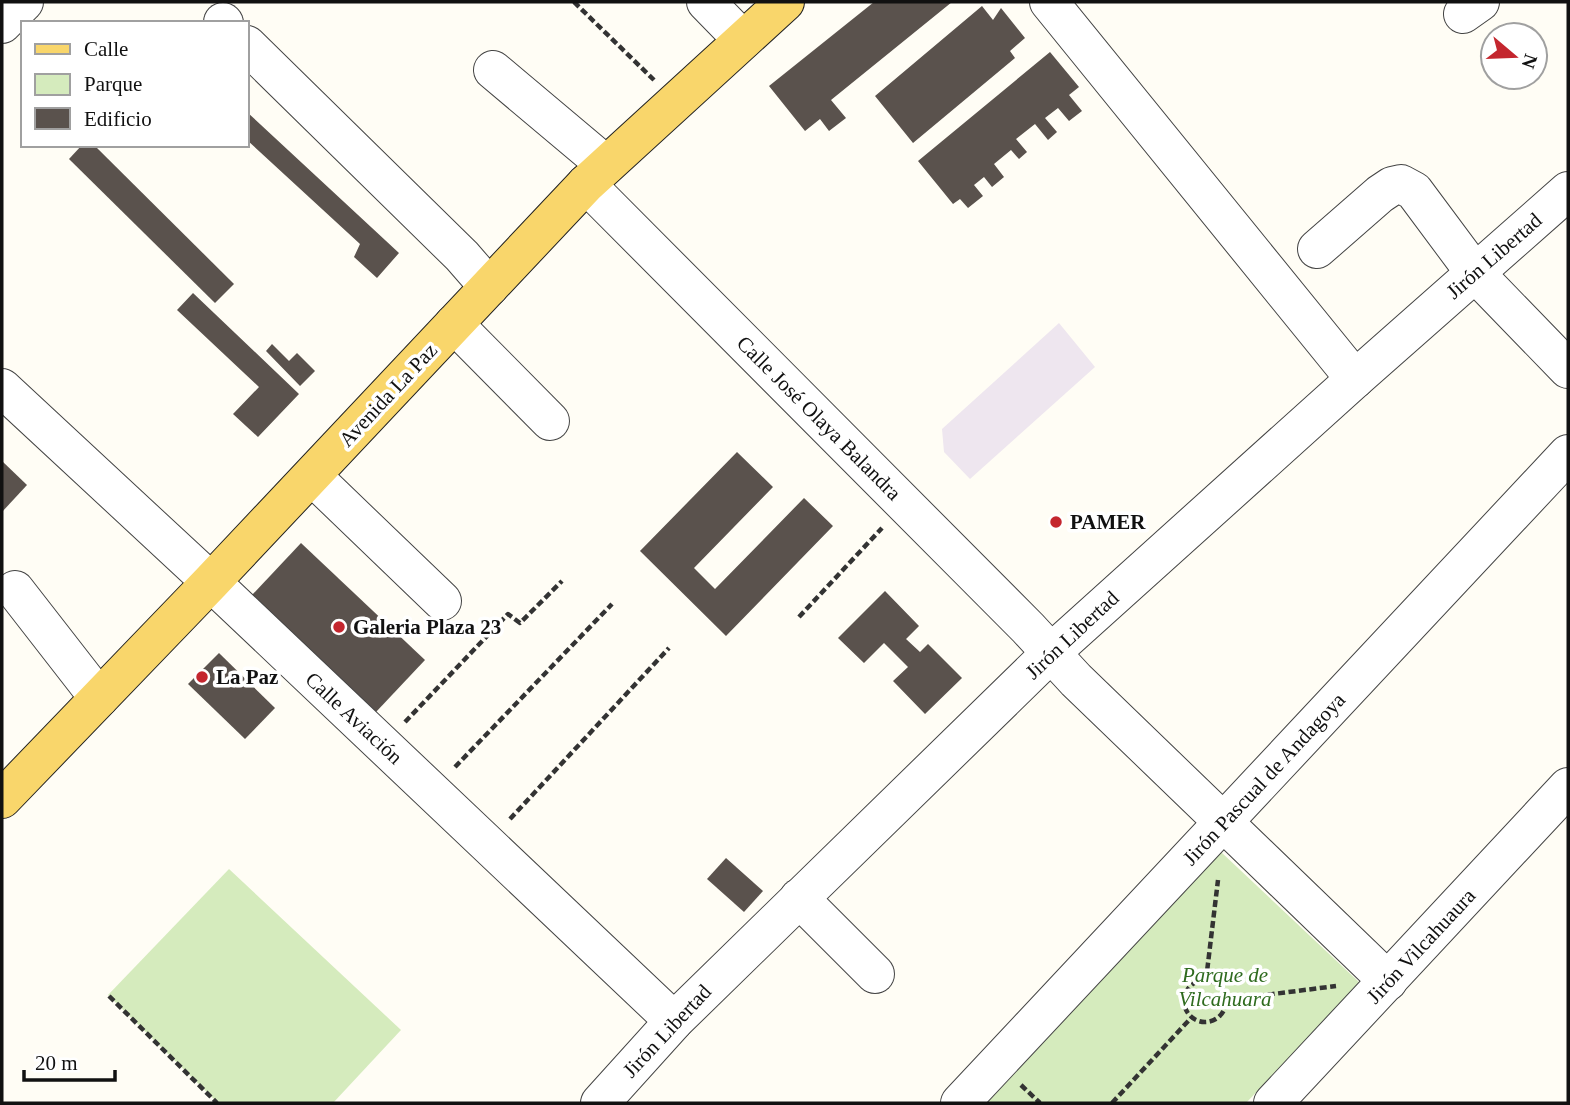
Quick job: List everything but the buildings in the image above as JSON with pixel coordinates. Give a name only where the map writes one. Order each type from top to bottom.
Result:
[{"type":"main road","name":"Avenida La Paz","points":[[2,799],[596,175],[785,2]]},
{"type":"street","points":[[2,24],[24,2]]},
{"type":"street","points":[[706,2],[743,40]]},
{"type":"street","points":[[1049,2],[1355,379]]},
{"type":"street","points":[[248,47],[462,256],[489,287]]},
{"type":"street","name":"Calle José Olaya Balandra","points":[[492,71],[596,175],[905,504],[1052,652],[1076,680],[1385,984]]},
{"type":"street","points":[[1317,249],[1380,194],[1401,184],[1414,191],[1475,273],[1568,369]]},
{"type":"street","name":"Jirón Libertad","points":[[600,1103],[674,1021],[1052,652],[1568,191]]},
{"type":"street","points":[[454,324],[550,421]]},
{"type":"street","name":"Calle Aviación","points":[[2,388],[674,1021]]},
{"type":"street","name":"Jirón Pascual de Andagoya","points":[[960,1103],[1568,454]]},
{"type":"street","points":[[312,476],[442,601]]},
{"type":"street","points":[[15,590],[99,698]]},
{"type":"street","name":"Jirón Vilcahuaura","points":[[1273,1103],[1568,788]]},
{"type":"street","points":[[799,898],[875,974]]},
{"type":"path","points":[[574,2],[643,69]]},
{"type":"path","points":[[799,617],[905,504]]},
{"type":"path","points":[[383,745],[508,614],[520,623],[562,581]]},
{"type":"path","points":[[431,791],[612,604]]},
{"type":"path","points":[[487,844],[669,648]]},
{"type":"path","points":[[1206,980],[1218,877]]},
{"type":"path","points":[[1206,980],[1218,984],[1226,1000],[1223,1012],[1214,1021],[1201,1022],[1191,1018],[1184,1007],[1185,993],[1193,983],[1206,980]]},
{"type":"path","points":[[1226,1000],[1360,983],[1385,984]]},
{"type":"path","points":[[109,996],[217,1103]]},
{"type":"path","points":[[1112,1103],[1191,1018]]},
{"type":"shaded area","points":[[1059,323],[1095,367],[970,479],[944,452],[942,429]]},
{"type":"green space","name":"Parque de Vilcahuara","points":[[1221,852],[1360,983],[1246,1103],[987,1103]]},
{"type":"green space","points":[[229,869],[401,1030],[333,1103],[218,1103],[108,995]]},
{"type":"place","name":"PAMER","points":[[1056,522]]},
{"type":"place","name":"Galeria Plaza 23","points":[[339,627]]},
{"type":"place","name":"La Paz","points":[[202,677]]}]
